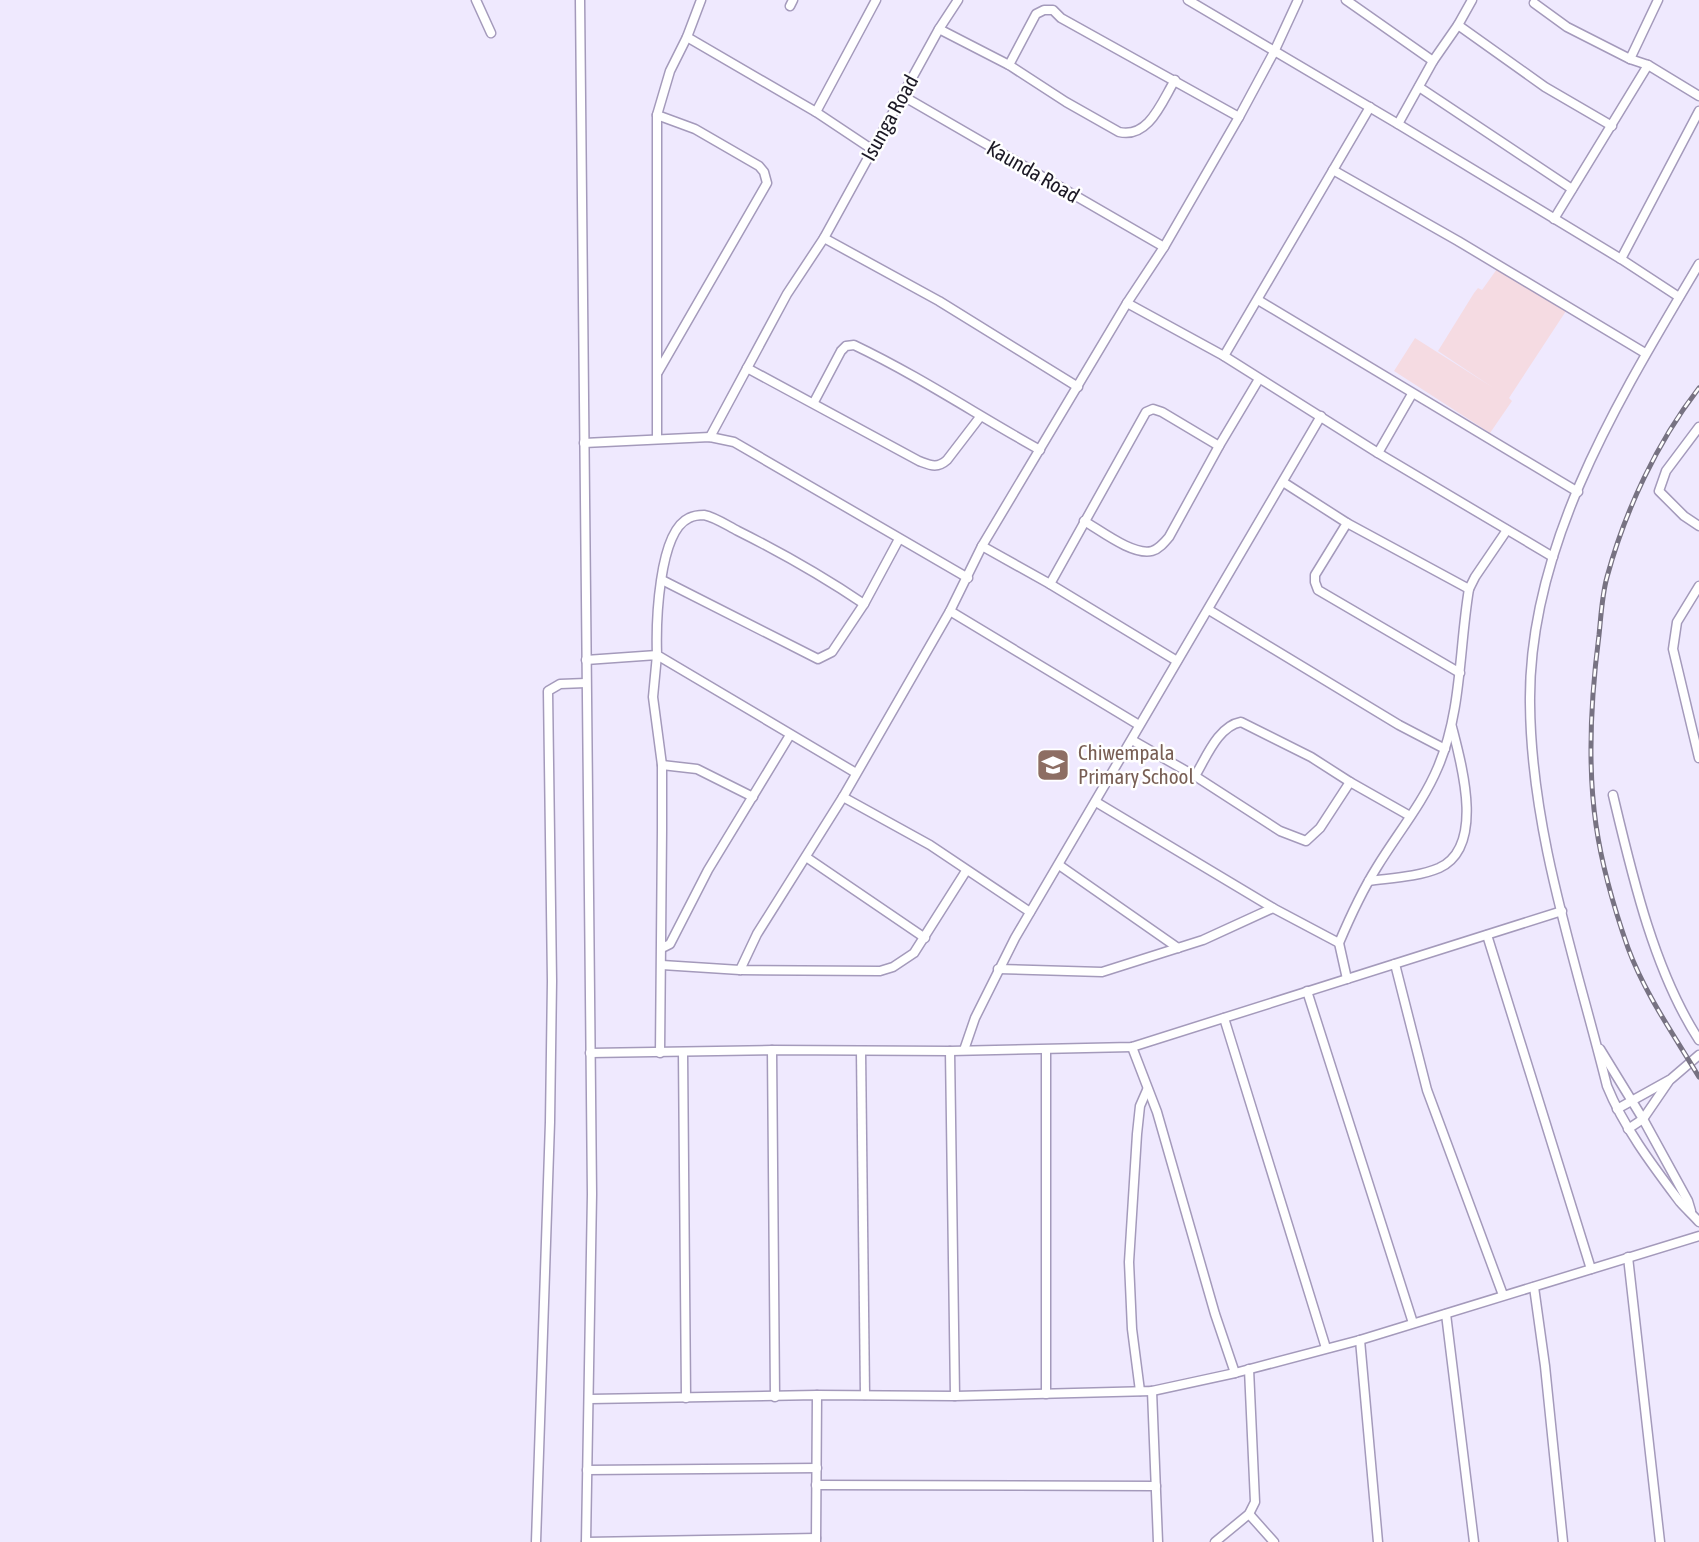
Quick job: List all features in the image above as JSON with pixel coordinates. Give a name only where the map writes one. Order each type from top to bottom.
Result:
[{"type":"street","points":[[476,0],[491,33]]},
{"type":"street","points":[[580,0],[592,1194],[586,1542],[816,1540],[817,1395]]},
{"type":"street","points":[[657,439],[657,115],[670,71],[702,0]]},
{"type":"street","points":[[816,112],[876,0]]},
{"type":"street","name":"Isunga Road","points":[[710,437],[787,294],[824,238],[939,29],[958,0]]},
{"type":"street","points":[[1188,0],[1370,107],[1679,297]]},
{"type":"street","points":[[740,970],[757,934],[843,797],[950,611],[982,546],[1127,303],[1164,247],[1239,117],[1298,0]]},
{"type":"street","points":[[1346,0],[1433,61]]},
{"type":"street","points":[[1398,124],[1433,61],[1472,0]]},
{"type":"street","points":[[1630,59],[1658,0]]},
{"type":"street","points":[[1534,3],[1567,27],[1630,59],[1648,65],[1699,96]]},
{"type":"street","points":[[1009,65],[1036,14],[1053,10],[1061,18],[1239,117]]},
{"type":"street","points":[[1458,25],[1545,87],[1612,126]]},
{"type":"street","points":[[939,29],[1009,65],[1119,132],[1129,134],[1145,127],[1175,80]]},
{"type":"street","points":[[687,37],[816,112],[873,150]]},
{"type":"street","points":[[1554,219],[1648,65]]},
{"type":"street","points":[[1419,87],[1572,189]]},
{"type":"street","name":"Kaunda Road","points":[[903,96],[1164,247]]},
{"type":"street","points":[[1224,356],[1370,107]]},
{"type":"street","points":[[1621,259],[1699,111]]},
{"type":"street","points":[[657,115],[695,128],[759,166],[767,183],[658,372]]},
{"type":"street","points":[[1333,170],[1645,354]]},
{"type":"street","points":[[824,238],[939,300],[1078,387]]},
{"type":"street","points":[[1699,264],[1627,385],[1578,492],[1553,558],[1534,638],[1530,701],[1537,796],[1548,855],[1599,1046],[1607,1086],[1628,1129],[1683,1205],[1699,1222]]},
{"type":"street","points":[[1258,300],[1578,492]]},
{"type":"street","points":[[1127,303],[1224,356],[1553,558]]},
{"type":"street","points":[[814,402],[841,351],[846,346],[855,345],[901,368],[1040,450]]},
{"type":"street","points":[[747,368],[919,461],[935,466],[947,460],[980,416]]},
{"type":"street","points":[[1084,521],[1131,549],[1154,551],[1169,537],[1259,379]]},
{"type":"street","points":[[1378,453],[1412,394]]},
{"type":"street","points":[[1050,584],[1146,412],[1153,409],[1163,412],[1219,446]]},
{"type":"street","points":[[964,1050],[998,969],[1030,912],[1321,416]]},
{"type":"street","points":[[1699,427],[1666,471],[1659,491],[1684,516],[1699,526]]},
{"type":"street","points":[[584,443],[710,437],[734,442],[968,578]]},
{"type":"street","points":[[1283,482],[1347,523],[1469,589]]},
{"type":"street","points":[[660,1053],[662,765],[653,697],[657,655],[656,623],[666,553],[685,519],[706,515],[810,569],[864,604]]},
{"type":"street","points":[[1347,523],[1315,575],[1318,590],[1460,673]]},
{"type":"street","points":[[1347,979],[1339,943],[1369,881],[1437,769],[1451,724],[1460,673],[1469,589],[1507,530]]},
{"type":"street","points":[[662,580],[818,659],[832,652],[864,604],[900,538]]},
{"type":"street","points":[[982,546],[1177,661]]},
{"type":"street","points":[[1699,586],[1677,622],[1673,649],[1699,758]]},
{"type":"street","points":[[1209,610],[1399,725],[1445,748]]},
{"type":"street","points":[[950,611],[1139,725]]},
{"type":"street","points":[[586,660],[657,655],[856,773]]},
{"type":"street","points":[[536,1542],[552,981],[548,691],[560,684],[586,683]]},
{"type":"street","points":[[1195,776],[1223,730],[1241,722],[1311,757],[1410,816]]},
{"type":"street","points":[[1369,881],[1437,869],[1455,858],[1462,846],[1466,821],[1464,786],[1451,724]]},
{"type":"street","points":[[662,948],[670,944],[708,870],[790,735]]},
{"type":"street","points":[[1132,740],[1195,776],[1280,831],[1306,841],[1320,828],[1350,782]]},
{"type":"street","points":[[662,765],[697,769],[753,797]]},
{"type":"street","points":[[1613,795],[1630,867],[1661,962],[1674,996],[1699,1041]]},
{"type":"street","points":[[843,797],[930,845],[1030,912]]},
{"type":"street","points":[[1096,802],[1273,908],[1339,943]]},
{"type":"street","points":[[806,857],[925,938]]},
{"type":"street","points":[[1059,865],[1178,948]]},
{"type":"street","points":[[662,965],[740,970],[880,971],[908,960],[925,938],[966,871]]},
{"type":"street","points":[[998,969],[1102,972],[1203,940],[1273,908]]},
{"type":"street","points":[[590,1053],[1132,1047],[1562,911]]},
{"type":"street","points":[[1487,935],[1591,1269]]},
{"type":"street","points":[[1395,964],[1427,1090],[1503,1295]]},
{"type":"street","points":[[1307,991],[1413,1323]]},
{"type":"street","points":[[1224,1018],[1326,1348]]},
{"type":"street","points":[[1599,1046],[1643,1119],[1688,1201],[1691,1212]]},
{"type":"street","points":[[1132,1047],[1161,1125],[1235,1373]]},
{"type":"street","points":[[772,1050],[775,1397]]},
{"type":"street","points":[[1046,1050],[1046,1394]]},
{"type":"street","points":[[861,1051],[865,1395]]},
{"type":"street","points":[[950,1051],[955,1396]]},
{"type":"street","points":[[683,1052],[686,1398]]},
{"type":"street","points":[[1617,1109],[1671,1079],[1699,1055]]},
{"type":"street","points":[[1628,1129],[1643,1119],[1671,1079]]},
{"type":"street","points":[[1140,1391],[1132,1329],[1129,1262],[1137,1134],[1140,1106],[1147,1090]]},
{"type":"street","points":[[590,1399],[817,1395],[955,1396],[1152,1391],[1235,1373],[1360,1339],[1699,1236]]},
{"type":"street","points":[[1628,1257],[1660,1542]]},
{"type":"street","points":[[1534,1287],[1563,1542]]},
{"type":"street","points":[[1446,1314],[1474,1542]]},
{"type":"street","points":[[1360,1339],[1378,1542]]},
{"type":"street","points":[[1215,1542],[1249,1514],[1255,1502],[1249,1369]]},
{"type":"street","points":[[1152,1391],[1157,1542]]},
{"type":"street","points":[[587,1470],[817,1468]]},
{"type":"street","points":[[816,1485],[1156,1486]]},
{"type":"street","points":[[1249,1514],[1274,1542]]},
{"type":"shaded area","points":[[1497,269],[1566,311],[1509,398],[1512,401],[1490,433],[1394,371],[1415,338],[1492,387],[1438,351],[1474,293],[1478,288],[1482,290]]},
{"type":"railway","points":[[1699,388],[1656,454],[1633,502],[1614,552],[1602,606],[1591,730],[1593,802],[1599,841],[1623,933],[1651,998],[1699,1077]]},
{"type":"place","name":"Chiwempala Primary School","points":[[1053,765]]}]
